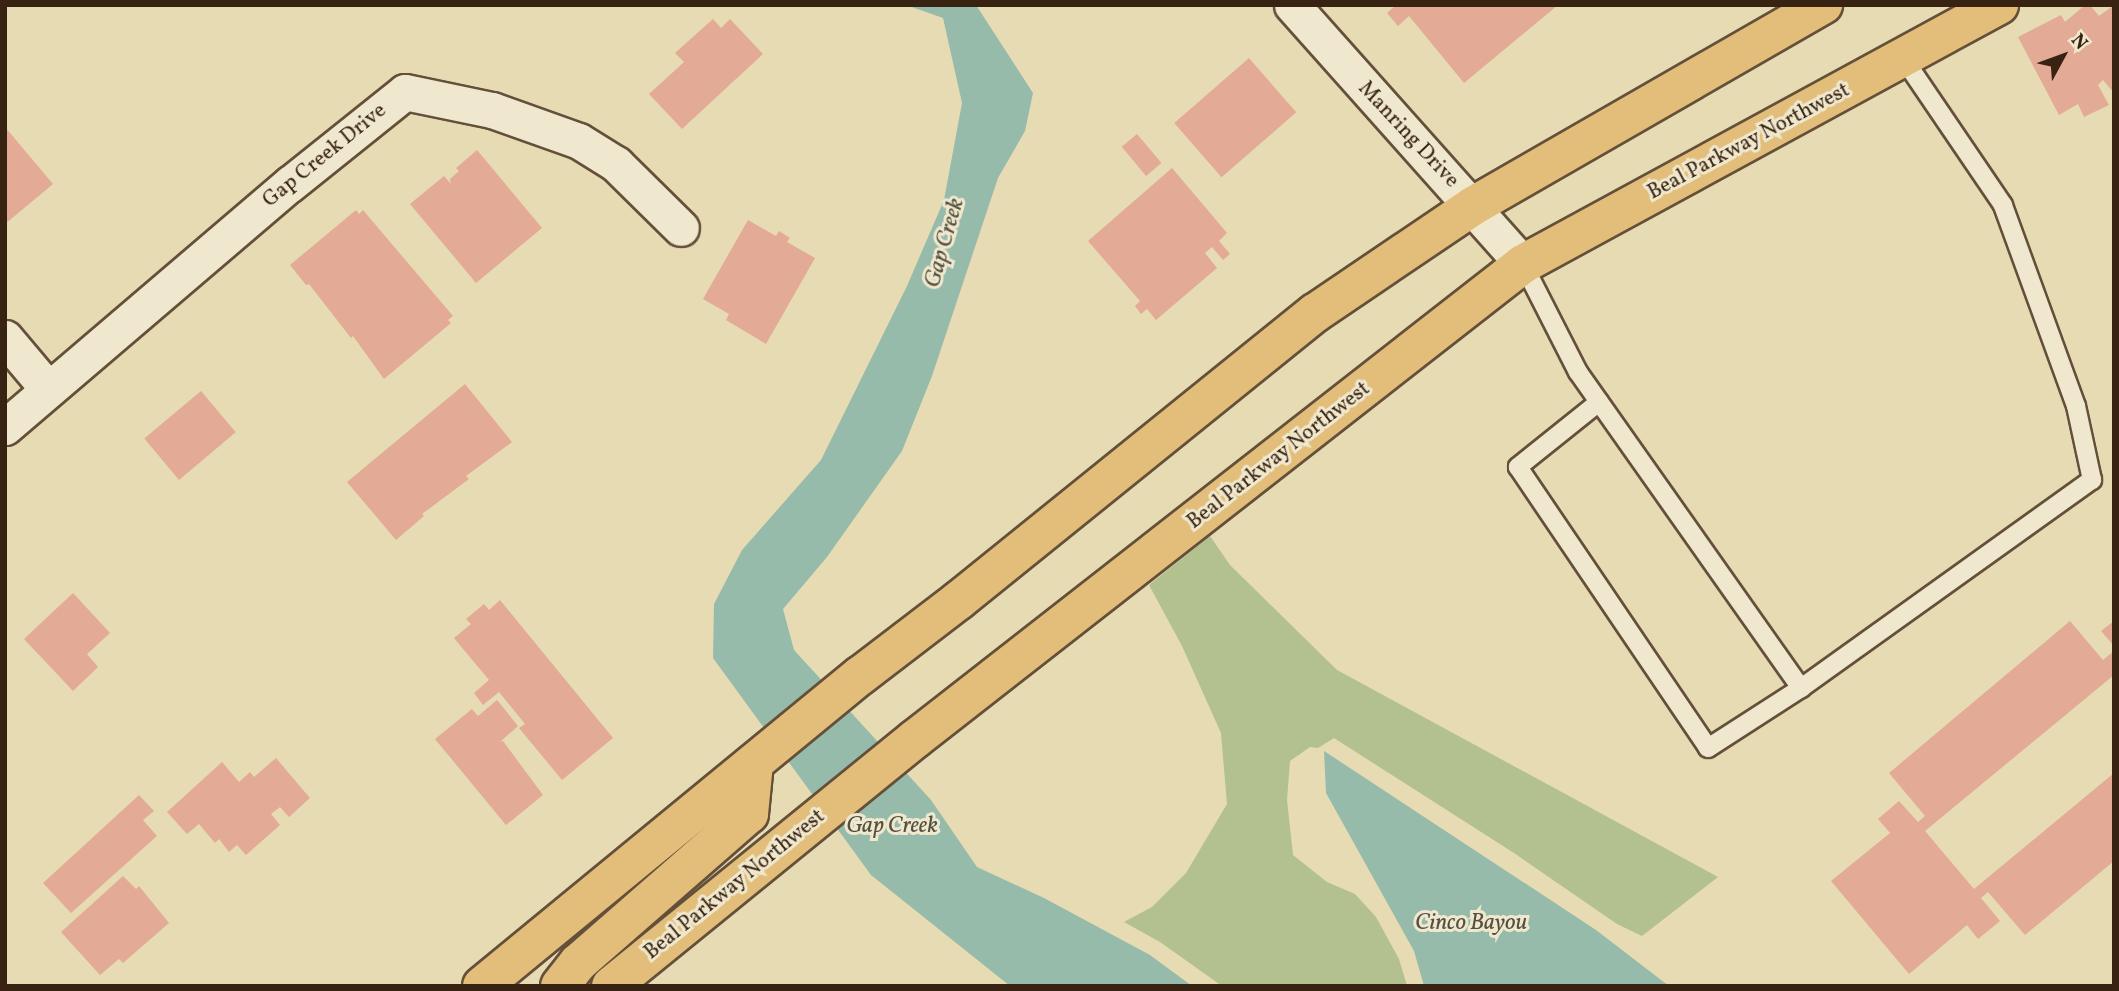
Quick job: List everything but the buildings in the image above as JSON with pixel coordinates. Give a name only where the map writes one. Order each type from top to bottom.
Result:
[{"type":"main road","points":[[482,986],[862,675],[1315,313],[1473,206],[1823,5]]},
{"type":"main road","name":"Beal Parkway Northwest","points":[[611,986],[915,739],[1523,264],[1999,5]]},
{"type":"main road","points":[[560,986],[578,963],[749,814],[754,763]]},
{"type":"street","name":"Manring Drive","points":[[1292,5],[1523,264]]},
{"type":"street","name":"Gap Creek Drive","points":[[5,427],[290,184],[405,92],[492,110],[579,141],[616,164],[681,228]]},
{"type":"street","points":[[5,338],[48,389]]},
{"type":"lane","points":[[1599,402],[1518,467],[1708,748],[1801,688],[2092,480],[2076,406],[2003,205],[1903,58]]},
{"type":"lane","points":[[1523,264],[1578,372],[1801,688]]},
{"type":"green space","points":[[1210,536],[1230,565],[1337,670],[1718,877],[1642,936],[1617,924],[1514,853],[1334,738],[1318,748],[1310,747],[1290,761],[1287,800],[1293,855],[1327,882],[1355,894],[1376,917],[1399,959],[1407,986],[1222,986],[1160,942],[1124,922],[1152,907],[1186,873],[1227,804],[1221,733],[1182,646],[1149,585]]},
{"type":"water","name":"Gap Creek","points":[[906,5],[976,5],[1033,93],[1025,131],[998,178],[932,376],[902,451],[827,557],[783,609],[794,650],[931,800],[977,867],[1044,898],[1150,955],[1192,986],[1010,986],[871,875],[713,658],[714,604],[742,550],[821,460],[907,286],[944,200],[962,103],[943,18]]},
{"type":"water","name":"Cinco Bayou","points":[[1324,751],[1596,930],[1669,986],[1424,986],[1414,951],[1326,793]]}]
